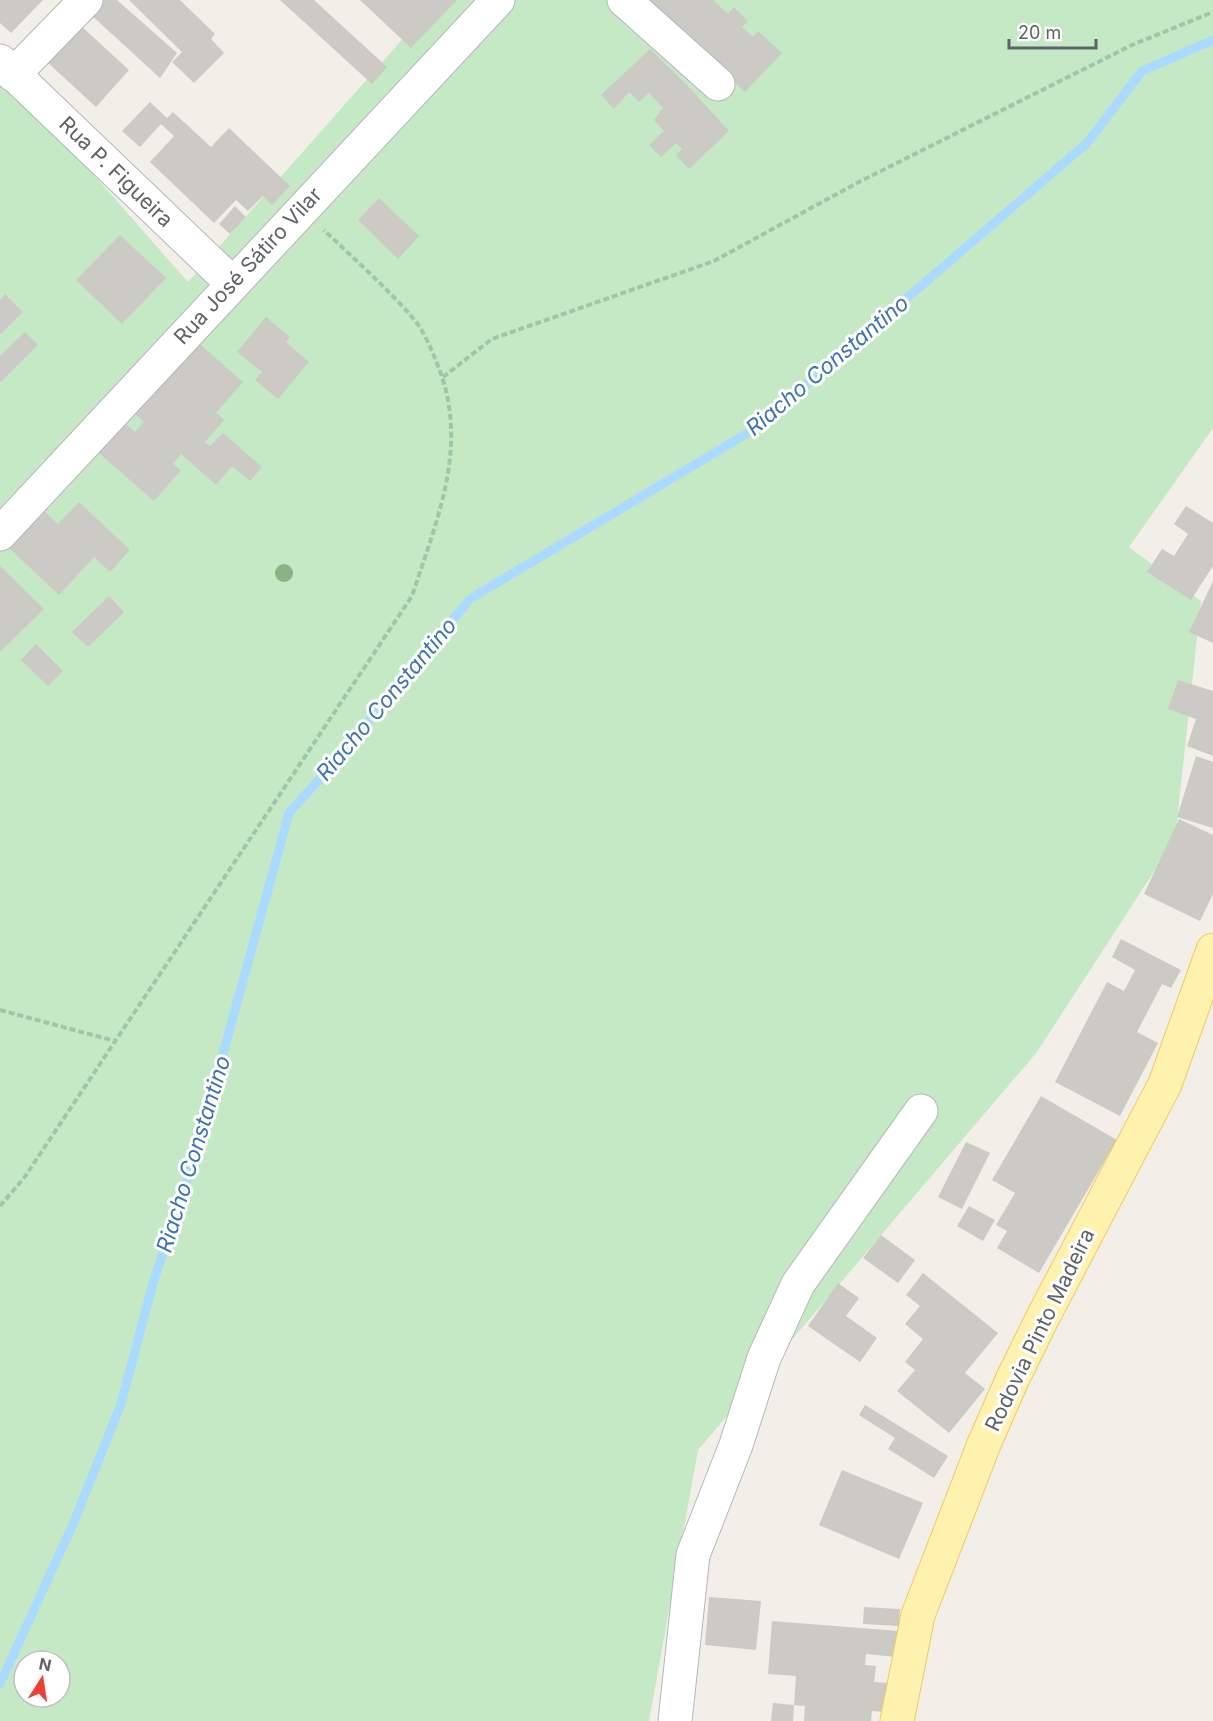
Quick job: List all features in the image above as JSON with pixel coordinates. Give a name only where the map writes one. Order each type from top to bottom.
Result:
[{"type":"main road","name":"Rodovia Pinto Madeira","points":[[897,1721],[918,1615],[984,1444],[1044,1315],[1165,1084],[1213,950]]},
{"type":"street","points":[[6,68],[86,0]]},
{"type":"street","name":"Rua José Sátiro Vilar","points":[[0,534],[498,0]]},
{"type":"street","points":[[624,0],[718,84]]},
{"type":"street","name":"Rua P. Figueira","points":[[6,68],[232,283]]},
{"type":"street","points":[[675,1721],[693,1555],[736,1445],[764,1358],[798,1284],[921,1111]]},
{"type":"path","points":[[443,377],[492,339],[714,261],[857,183],[1122,50],[1213,12]]},
{"type":"path","points":[[0,1206],[24,1178],[412,596],[442,502],[453,437],[451,411],[443,377],[429,343],[413,318],[302,208]]},
{"type":"path","points":[[0,1010],[115,1041]]},
{"type":"green space","points":[[437,0],[1213,0],[1213,428],[1129,547],[1201,601],[1175,839],[1037,1052],[698,1450],[649,1721],[0,1721],[0,68],[188,282]]},
{"type":"building","points":[[0,0],[43,0],[11,33],[0,23]]},
{"type":"building","points":[[101,0],[117,0],[177,53],[160,78],[89,13]]},
{"type":"building","points":[[129,0],[180,0],[215,34],[211,39],[224,53],[194,83],[172,62],[182,52]]},
{"type":"building","points":[[280,0],[314,0],[387,67],[372,84]]},
{"type":"building","points":[[360,0],[457,0],[411,48]]},
{"type":"building","points":[[647,0],[713,0],[728,14],[734,7],[748,21],[742,27],[753,37],[758,31],[782,53],[745,92]]},
{"type":"building","points":[[80,25],[129,70],[96,107],[47,62]]},
{"type":"building","points":[[650,49],[729,131],[689,169],[676,155],[682,149],[676,143],[661,157],[649,145],[664,131],[654,120],[663,108],[649,93],[639,102],[629,92],[614,109],[601,95]]},
{"type":"building","points":[[150,102],[167,118],[173,112],[211,147],[229,128],[290,186],[272,205],[263,196],[248,211],[236,200],[214,223],[150,162],[174,136],[161,124],[140,147],[122,131]]},
{"type":"building","points":[[379,198],[419,236],[398,259],[358,220]]},
{"type":"building","points":[[235,206],[246,217],[230,234],[219,224]]},
{"type":"building","points":[[120,235],[166,278],[122,324],[76,280]]},
{"type":"building","points":[[5,294],[23,312],[0,335],[0,300]]},
{"type":"building","points":[[266,317],[290,337],[286,342],[309,362],[278,399],[255,380],[262,372],[237,352]]},
{"type":"building","points":[[25,332],[38,345],[0,383],[0,356]]},
{"type":"building","points":[[195,340],[243,382],[216,413],[224,420],[205,442],[210,446],[223,433],[262,467],[250,481],[232,466],[216,485],[181,454],[173,464],[181,470],[154,501],[92,447],[118,417],[135,432],[144,422],[132,411]]},
{"type":"building","points":[[79,502],[130,550],[110,572],[94,557],[59,595],[8,547],[43,510],[58,524]]},
{"type":"building","points":[[1186,506],[1213,523],[1213,566],[1191,600],[1147,572],[1162,549],[1174,556],[1188,534],[1174,524]]},
{"type":"building","points":[[0,566],[44,609],[0,652]]},
{"type":"building","points":[[1213,581],[1213,643],[1189,632]]},
{"type":"building","points":[[109,596],[124,612],[88,647],[72,632]]},
{"type":"building","points":[[36,644],[63,671],[48,686],[21,660]]},
{"type":"building","points":[[1178,680],[1213,691],[1213,756],[1187,746],[1196,719],[1168,709]]},
{"type":"building","points":[[1196,756],[1213,762],[1213,828],[1177,817]]},
{"type":"building","points":[[1179,819],[1213,835],[1213,894],[1200,921],[1144,894]]},
{"type":"building","points":[[1121,939],[1181,970],[1171,988],[1162,984],[1137,1032],[1158,1043],[1120,1116],[1055,1082],[1107,982],[1124,991],[1135,970],[1112,957]]},
{"type":"building","points":[[1041,1096],[1117,1140],[1039,1273],[997,1248],[1007,1231],[996,1225],[1015,1193],[992,1180]]},
{"type":"building","points":[[966,1142],[990,1153],[962,1209],[938,1197]]},
{"type":"building","points":[[969,1206],[995,1220],[983,1241],[957,1226]]},
{"type":"building","points":[[881,1235],[915,1260],[898,1283],[863,1258]]},
{"type":"building","points":[[923,1273],[998,1333],[965,1373],[985,1389],[949,1433],[897,1391],[915,1370],[905,1362],[923,1339],[905,1324],[920,1306],[906,1295]]},
{"type":"building","points":[[838,1283],[859,1298],[846,1316],[877,1338],[860,1362],[808,1326]]},
{"type":"building","points":[[865,1405],[948,1456],[934,1478],[888,1449],[895,1438],[859,1415]]},
{"type":"building","points":[[842,1470],[923,1503],[899,1559],[819,1525]]},
{"type":"building","points":[[709,1597],[761,1601],[756,1650],[705,1645]]},
{"type":"building","points":[[864,1607],[900,1609],[899,1626],[863,1624]]},
{"type":"building","points":[[772,1621],[898,1631],[896,1657],[866,1654],[865,1665],[876,1666],[874,1682],[888,1683],[886,1712],[872,1711],[871,1721],[804,1721],[805,1706],[794,1705],[796,1676],[768,1674]]},
{"type":"building","points":[[773,1703],[794,1705],[793,1721],[771,1721]]},
{"type":"waterway","name":"Riacho Constantino","points":[[0,1684],[74,1522],[121,1404],[153,1283],[195,1156],[289,813],[334,763],[470,599],[756,428],[1087,143],[1142,71],[1213,40]]}]
